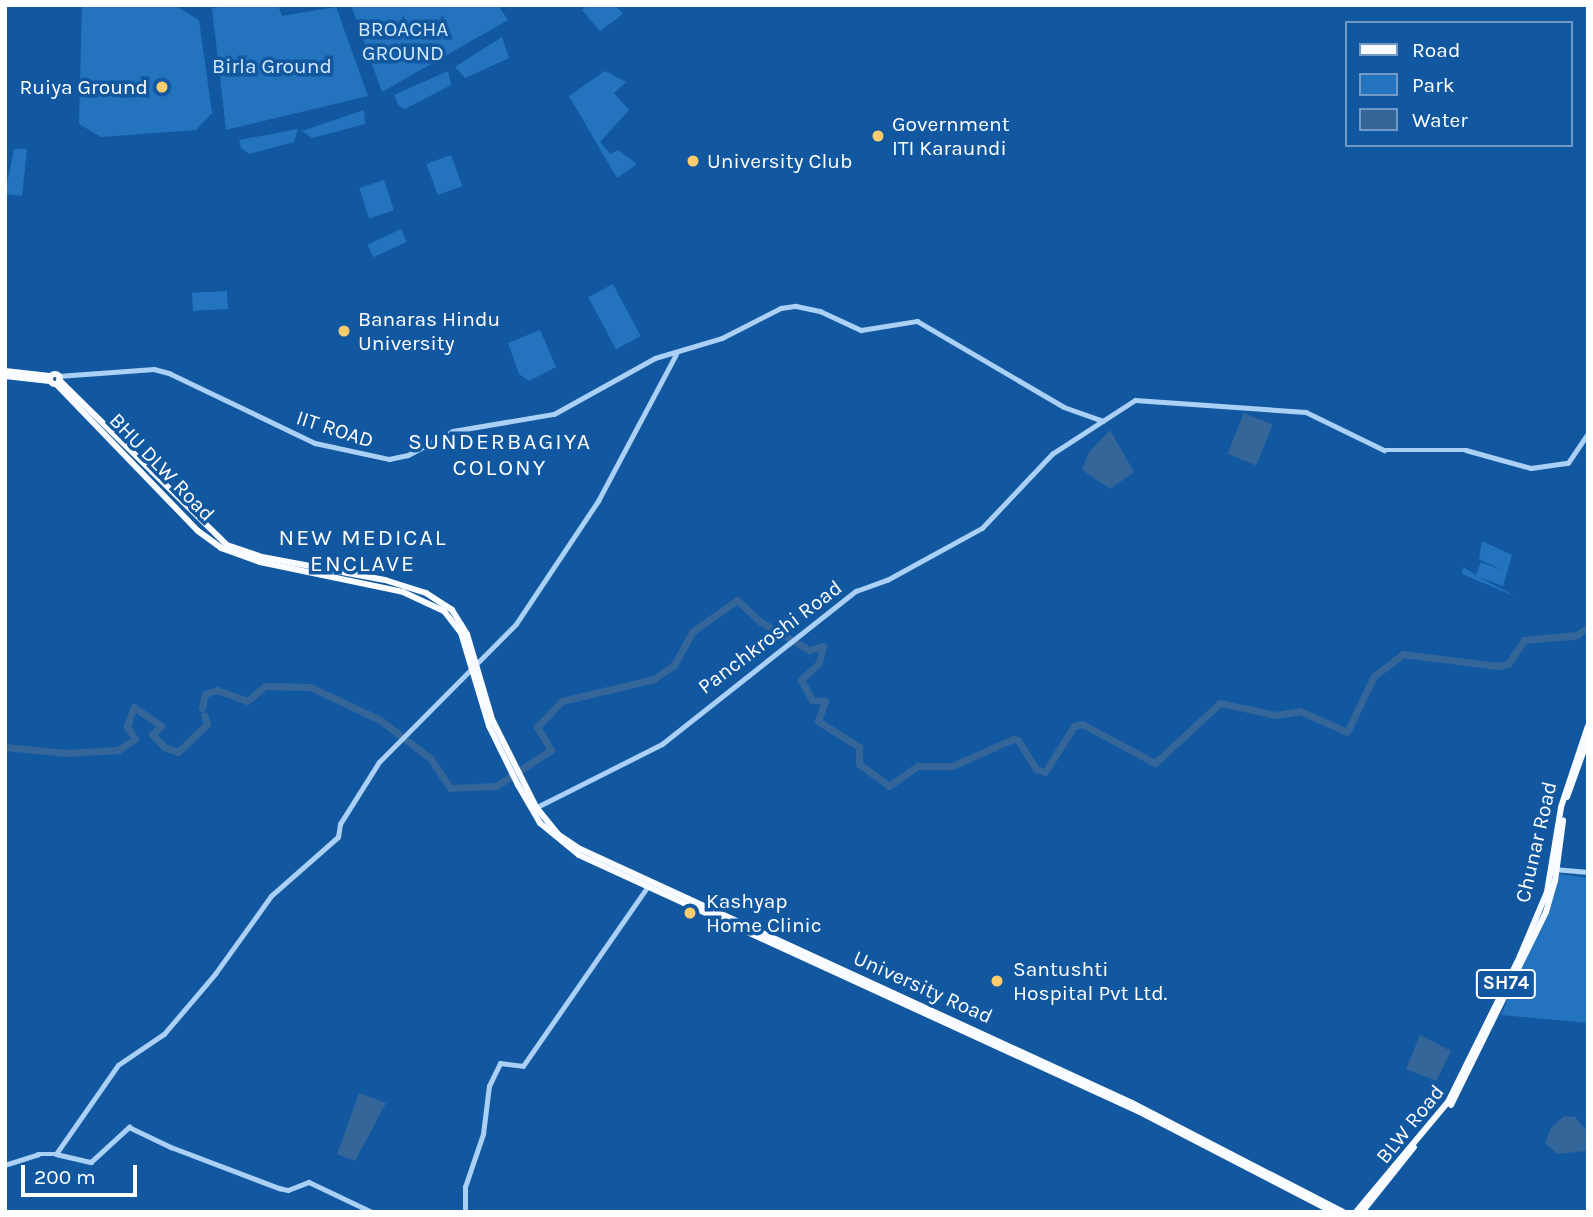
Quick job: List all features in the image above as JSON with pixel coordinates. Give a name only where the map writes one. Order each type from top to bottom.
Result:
[{"type":"main road","points":[[5,373],[55,379]]},
{"type":"main road","name":"BHU DLW Road","points":[[55,379],[211,541],[244,557],[403,592],[431,603],[456,623],[514,771]]},
{"type":"main road","name":"Chunar Road","points":[[1555,869],[1560,807],[1588,726]]},
{"type":"main road","name":"BLW Road","points":[[1358,1211],[1457,1095],[1546,912],[1564,808],[1588,739]]},
{"type":"main road","name":"University Road","points":[[514,771],[536,807],[559,835],[578,848],[1168,1124],[1343,1212]]},
{"type":"main road","points":[[520,783],[535,816],[559,841],[579,855],[651,882]]},
{"type":"main road","points":[[1168,1124],[1333,1212]]},
{"type":"street","name":"IIT ROAD","points":[[55,379],[146,369],[169,373],[304,438],[378,460],[408,455],[453,431],[554,414],[655,358],[722,338],[786,306],[820,311],[861,330],[912,320],[1064,407],[1103,421]]},
{"type":"street","points":[[56,1154],[118,1065],[164,1034],[215,974],[271,895],[338,837],[338,828],[371,772],[516,624],[598,501],[677,353]]},
{"type":"street","name":"Panchkroshi Road","points":[[536,807],[662,744],[856,591],[887,580],[982,528],[1052,454],[1135,400],[1306,412],[1384,450],[1466,450],[1514,465],[1545,469],[1568,463],[1588,433]]},
{"type":"street","points":[[1555,869],[1588,872]]},
{"type":"street","points":[[465,1212],[465,1187],[483,1134],[489,1086],[500,1063],[523,1066],[651,882]]},
{"type":"street","points":[[5,1166],[38,1154],[56,1154],[91,1162],[129,1127],[170,1147],[284,1189],[309,1182],[372,1212]]},
{"type":"green space","points":[[82,5],[174,5],[199,20],[212,113],[196,130],[101,137],[79,124]]},
{"type":"green space","name":"Birla Ground","points":[[278,5],[282,16],[336,7],[368,96],[226,130],[212,8]]},
{"type":"green space","name":"BROACHA GROUND","points":[[351,5],[498,5],[508,20],[382,92]]},
{"type":"green space","points":[[588,5],[615,5],[623,14],[600,31],[582,10]]},
{"type":"green space","points":[[502,37],[509,58],[465,78],[455,67]]},
{"type":"green space","points":[[448,71],[451,85],[405,109],[399,106],[394,95]]},
{"type":"green space","points":[[605,71],[626,82],[614,93],[629,110],[600,142],[610,154],[618,150],[637,164],[617,178],[569,96]]},
{"type":"green space","points":[[364,110],[365,124],[312,138],[302,131]]},
{"type":"green space","points":[[298,129],[294,142],[249,154],[241,148],[239,140]]},
{"type":"green space","points":[[14,149],[27,149],[22,196],[5,194]]},
{"type":"green space","points":[[451,155],[462,186],[438,195],[427,164]]},
{"type":"green space","points":[[384,180],[394,210],[369,218],[359,188]]},
{"type":"green space","points":[[401,229],[407,242],[373,257],[367,245]]},
{"type":"green space","points":[[613,284],[641,336],[616,349],[588,297]]},
{"type":"green space","points":[[227,291],[228,309],[193,311],[192,293]]},
{"type":"green space","points":[[540,330],[556,367],[529,381],[519,374],[508,343]]},
{"type":"green space","points":[[1482,541],[1512,555],[1503,586],[1478,577],[1519,598],[1462,574],[1463,567],[1476,575],[1481,562],[1504,571],[1479,559]]},
{"type":"green space","points":[[1559,874],[1588,878],[1588,1023],[1501,1015]]},
{"type":"water","points":[[1244,413],[1273,425],[1256,465],[1228,454]]},
{"type":"water","points":[[1110,430],[1134,472],[1110,489],[1082,470],[1089,452]]},
{"type":"water","points":[[1420,1035],[1451,1051],[1436,1081],[1406,1069]]},
{"type":"water","points":[[359,1093],[386,1103],[355,1161],[337,1154]]},
{"type":"water","points":[[1564,1116],[1575,1117],[1588,1132],[1586,1151],[1557,1154],[1545,1143],[1551,1128]]},
{"type":"waterway","points":[[251,698],[265,686],[310,687],[380,720],[430,758],[450,788],[496,786],[551,750],[537,727],[562,701],[654,679],[674,665],[692,632],[737,600],[761,622],[809,650],[823,646],[819,663],[801,680],[812,700],[825,701],[818,721],[859,747],[859,764],[889,786],[918,766],[952,766],[1013,739],[1018,740],[1036,769],[1045,772],[1074,726],[1082,724],[1155,763],[1220,703],[1276,715],[1300,711],[1347,732],[1374,676],[1403,654],[1498,666],[1508,664],[1524,640],[1577,635],[1588,627]]},
{"type":"waterway","points":[[1528,642],[1575,639]]},
{"type":"waterway","points":[[1506,666],[1522,645]]},
{"type":"waterway","points":[[202,708],[205,694],[217,690],[247,701]]},
{"type":"waterway","points":[[5,747],[66,753],[118,750],[135,739],[127,726],[134,707],[161,726],[152,734],[164,747],[178,752],[207,724],[204,715]]},
{"type":"place","name":"Ruiya Ground","points":[[162,87]]},
{"type":"place","name":"Government ITI Karaundi","points":[[878,136]]},
{"type":"place","name":"University Club","points":[[693,161]]},
{"type":"place","name":"Banaras Hindu University","points":[[344,331]]},
{"type":"place","name":"Kashyap Home Clinic","points":[[690,913]]},
{"type":"place","name":"Santushti Hospital Pvt Ltd.","points":[[997,981]]},
{"type":"district","name":"SUNDERBAGIYA COLONY","points":[[500,455]]},
{"type":"district","name":"NEW MEDICAL ENCLAVE","points":[[363,551]]}]
